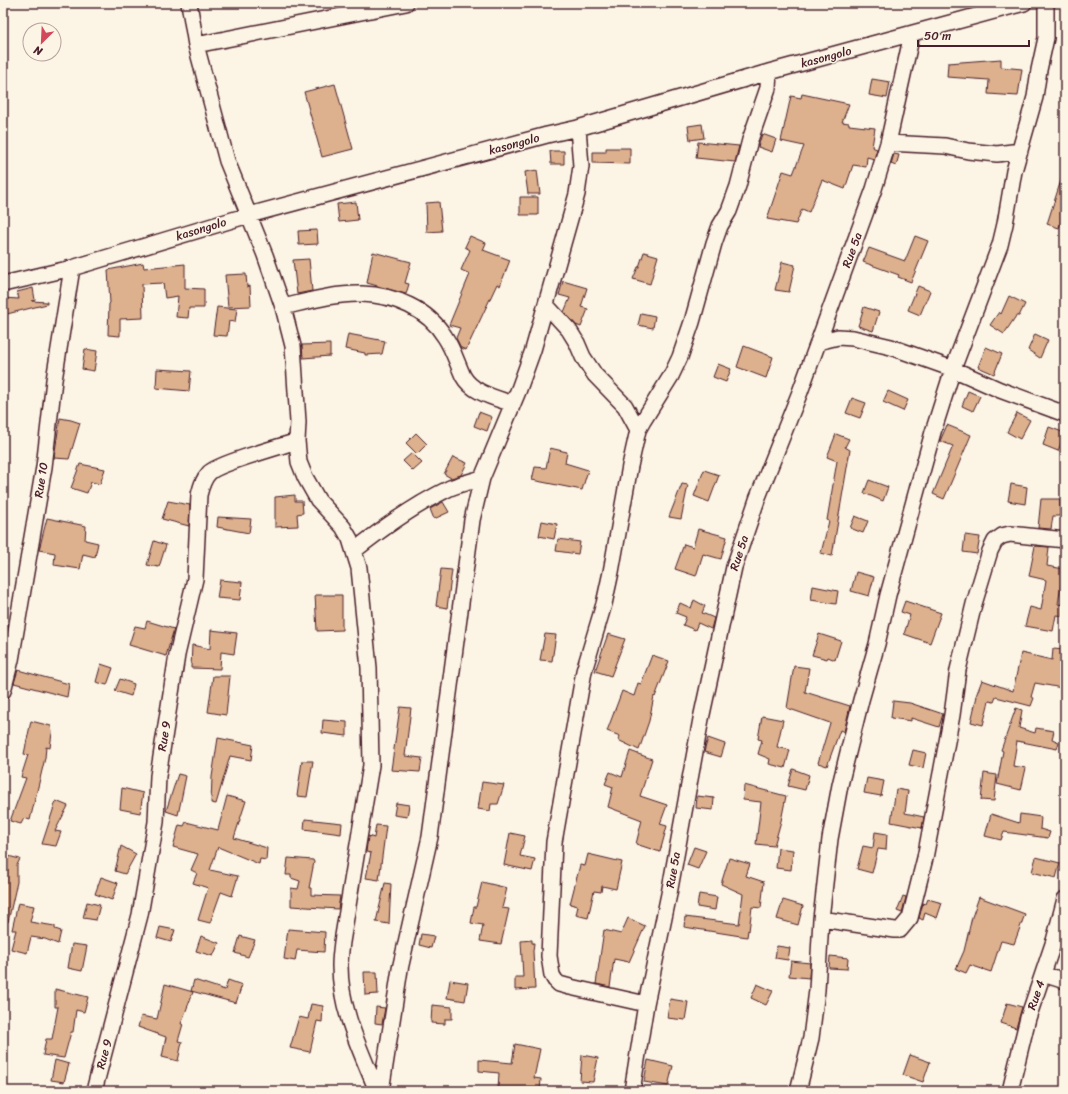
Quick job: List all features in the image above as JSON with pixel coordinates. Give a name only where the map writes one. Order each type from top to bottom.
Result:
[{"type":"street","points":[[189,3],[196,45],[227,161],[283,306],[293,346],[299,462],[305,477],[318,500],[343,527],[350,539],[355,550],[359,568],[369,668],[371,765],[342,942],[340,965],[343,999],[355,1036],[377,1091]]},
{"type":"street","points":[[196,45],[406,3]]},
{"type":"street","name":"kasongolo","points":[[3,284],[72,268],[249,215],[578,128],[769,72],[1024,3]]},
{"type":"street","points":[[798,1091],[811,1038],[817,990],[821,920],[830,839],[840,785],[888,595],[933,432],[953,369],[1000,245],[1014,171],[1035,97],[1046,38],[1046,3]]},
{"type":"street","name":"Rue 5a","points":[[632,1091],[646,1004],[669,894],[701,719],[734,567],[758,497],[818,342],[874,189],[888,143],[912,34]]},
{"type":"street","points":[[646,1004],[559,984],[552,975],[549,956],[554,842],[584,671],[604,604],[638,430],[671,376],[680,357],[692,322],[714,243],[720,226],[729,211],[738,186],[750,140],[768,88],[769,72]]},
{"type":"street","points":[[381,1091],[400,969],[430,837],[472,520],[482,478],[513,404],[533,350],[546,305],[579,180],[580,152],[578,128]]},
{"type":"street","points":[[888,143],[945,146],[968,151],[997,154],[1020,151]]},
{"type":"street","name":"Rue 10","points":[[3,691],[11,660],[44,467],[54,380],[72,268]]},
{"type":"street","points":[[283,306],[339,295],[362,294],[391,298],[417,309],[432,321],[445,336],[464,378],[476,389],[513,404]]},
{"type":"street","points":[[546,305],[569,330],[583,357],[595,375],[624,406],[638,430]]},
{"type":"street","points":[[818,342],[838,337],[853,338],[891,347],[953,369],[1000,390],[1065,414]]},
{"type":"street","name":"Rue 9","points":[[94,1091],[140,915],[156,822],[158,776],[177,654],[195,579],[199,495],[203,482],[210,472],[222,466],[297,441]]},
{"type":"street","points":[[355,550],[381,529],[422,504],[451,488],[482,478]]},
{"type":"street","points":[[821,920],[900,930],[910,918],[925,858],[958,670],[974,604],[990,551],[995,541],[1002,536],[1010,534],[1065,540]]},
{"type":"street","name":"Rue 4","points":[[1010,1091],[1028,1018],[1054,941],[1065,899]]},
{"type":"street","points":[[1043,974],[1065,981]]},
{"type":"building","points":[[1001,59],[1001,67],[1022,69],[1018,96],[988,94],[989,80],[947,77],[948,63]]},
{"type":"building","points":[[872,79],[890,82],[887,98],[869,95]]},
{"type":"building","points":[[335,84],[353,149],[322,157],[304,92]]},
{"type":"building","points":[[802,94],[849,104],[842,122],[849,123],[849,125],[875,128],[872,147],[877,149],[874,159],[867,157],[866,167],[853,165],[845,189],[822,180],[809,212],[802,209],[796,224],[767,219],[783,171],[793,174],[804,146],[781,141],[791,96],[801,98]]},
{"type":"building","points":[[702,124],[704,138],[690,140],[688,126]]},
{"type":"building","points":[[762,134],[776,139],[772,152],[758,147]]},
{"type":"building","points":[[698,142],[739,146],[735,162],[696,158]]},
{"type":"building","points":[[606,148],[630,148],[630,164],[593,163],[593,152],[606,152]]},
{"type":"building","points":[[550,151],[564,151],[564,164],[551,164]]},
{"type":"building","points":[[894,154],[899,155],[896,166],[891,164]]},
{"type":"building","points":[[537,170],[540,194],[528,194],[525,172]]},
{"type":"building","points":[[1062,177],[1065,178],[1065,210],[1059,228],[1047,224]]},
{"type":"building","points":[[520,197],[538,197],[538,215],[520,215]]},
{"type":"building","points":[[356,202],[358,220],[339,222],[337,204]]},
{"type":"building","points":[[439,202],[442,231],[427,232],[426,203]]},
{"type":"building","points":[[317,230],[318,244],[299,245],[298,231]]},
{"type":"building","points":[[470,236],[486,243],[483,250],[510,260],[500,286],[497,284],[466,350],[461,348],[456,338],[460,328],[449,325],[470,274],[461,270],[470,250],[465,247]]},
{"type":"building","points":[[915,236],[928,241],[911,282],[898,277],[899,275],[863,262],[869,248],[905,261]]},
{"type":"building","points":[[373,252],[411,262],[405,283],[409,284],[406,294],[367,283]]},
{"type":"building","points":[[644,252],[658,256],[650,284],[633,279]]},
{"type":"building","points":[[309,259],[312,291],[297,294],[293,260]]},
{"type":"building","points":[[782,262],[795,265],[789,292],[775,290]]},
{"type":"building","points":[[143,263],[144,268],[185,264],[185,288],[204,289],[204,308],[189,308],[188,318],[176,317],[178,296],[165,298],[163,283],[142,284],[143,318],[120,319],[120,336],[108,335],[110,303],[108,270]]},
{"type":"building","points":[[246,274],[247,287],[250,286],[251,306],[228,307],[225,275]]},
{"type":"building","points":[[563,281],[587,288],[581,307],[588,309],[581,327],[576,325],[564,312],[570,298],[559,295]]},
{"type":"building","points":[[918,286],[930,291],[920,315],[908,310]]},
{"type":"building","points":[[33,288],[35,300],[32,301],[47,302],[47,304],[3,315],[3,298],[19,299],[17,292]]},
{"type":"building","points":[[1009,296],[1025,304],[1019,316],[1016,316],[1004,334],[990,325],[999,312],[1001,314]]},
{"type":"building","points":[[217,307],[237,309],[235,322],[229,321],[227,336],[213,335]]},
{"type":"building","points":[[864,307],[879,312],[873,331],[858,326]]},
{"type":"building","points":[[641,313],[655,316],[653,328],[638,325]]},
{"type":"building","points":[[348,334],[385,341],[382,354],[365,355],[365,353],[345,349]]},
{"type":"building","points":[[1035,334],[1048,340],[1040,358],[1028,350]]},
{"type":"building","points":[[330,344],[330,356],[303,358],[302,345]]},
{"type":"building","points":[[744,346],[773,357],[766,378],[737,367]]},
{"type":"building","points":[[986,347],[1002,354],[994,374],[978,367]]},
{"type":"building","points":[[85,349],[97,351],[94,371],[82,369]]},
{"type":"building","points":[[718,364],[731,369],[726,382],[713,377]]},
{"type":"building","points":[[157,369],[191,371],[189,391],[156,388]]},
{"type":"building","points":[[888,391],[908,400],[903,411],[883,402]]},
{"type":"building","points":[[968,391],[980,396],[973,411],[962,406]]},
{"type":"building","points":[[852,398],[866,403],[860,418],[846,413]]},
{"type":"building","points":[[479,412],[492,417],[487,431],[474,426]]},
{"type":"building","points":[[1017,413],[1030,420],[1020,439],[1007,432]]},
{"type":"building","points":[[60,418],[80,423],[69,459],[54,458]]},
{"type":"building","points":[[947,425],[971,435],[944,499],[933,494],[953,446],[940,441]]},
{"type":"building","points":[[1049,427],[1065,433],[1058,451],[1043,445]]},
{"type":"building","points":[[416,433],[427,444],[417,454],[406,443]]},
{"type":"building","points":[[836,434],[849,439],[845,447],[850,450],[832,556],[821,553],[829,521],[827,520],[837,461],[827,457]]},
{"type":"building","points":[[550,448],[567,452],[565,463],[588,470],[582,490],[532,480],[535,467],[546,468]]},
{"type":"building","points":[[412,453],[422,463],[413,471],[403,461]]},
{"type":"building","points":[[453,457],[467,463],[461,475],[451,478],[444,474]]},
{"type":"building","points":[[80,464],[105,469],[100,484],[91,482],[87,493],[71,488]]},
{"type":"building","points":[[704,470],[719,475],[709,502],[694,496]]},
{"type":"building","points":[[869,480],[888,487],[883,501],[864,493]]},
{"type":"building","points":[[682,484],[688,485],[681,519],[669,517]]},
{"type":"building","points":[[1011,484],[1027,487],[1025,504],[1008,501]]},
{"type":"building","points":[[295,495],[295,501],[302,501],[303,513],[297,514],[298,526],[275,527],[275,497]]},
{"type":"building","points":[[1041,499],[1060,499],[1060,516],[1053,516],[1051,529],[1038,528]]},
{"type":"building","points":[[168,501],[190,505],[189,526],[162,519]]},
{"type":"building","points":[[443,502],[449,512],[434,519],[430,509]]},
{"type":"building","points":[[855,516],[868,521],[863,533],[850,528]]},
{"type":"building","points":[[218,517],[251,519],[249,533],[217,527]]},
{"type":"building","points":[[47,518],[86,526],[85,540],[98,543],[95,557],[83,554],[80,569],[54,565],[55,553],[39,550]]},
{"type":"building","points":[[542,521],[557,524],[554,539],[539,536]]},
{"type":"building","points":[[698,529],[727,537],[721,559],[703,554],[696,576],[675,569],[684,544],[693,547]]},
{"type":"building","points":[[965,535],[980,537],[977,554],[963,552]]},
{"type":"building","points":[[558,539],[580,542],[578,554],[556,551]]},
{"type":"building","points":[[154,541],[166,545],[159,567],[147,565]]},
{"type":"building","points":[[1035,546],[1049,547],[1047,566],[1064,569],[1058,604],[1065,605],[1065,616],[1056,615],[1053,631],[1025,626],[1030,607],[1041,610],[1046,580],[1029,576]]},
{"type":"building","points":[[441,569],[452,570],[447,608],[436,606]]},
{"type":"building","points":[[856,572],[874,577],[869,596],[851,591]]},
{"type":"building","points":[[220,580],[242,582],[240,600],[217,598]]},
{"type":"building","points":[[813,586],[838,591],[836,604],[811,600]]},
{"type":"building","points":[[315,595],[342,595],[342,630],[317,631]]},
{"type":"building","points":[[694,600],[705,606],[702,613],[714,618],[711,629],[698,623],[695,630],[683,625],[686,617],[676,613],[680,603],[691,608]]},
{"type":"building","points":[[905,601],[941,613],[930,643],[904,634],[910,615],[901,612]]},
{"type":"building","points":[[147,621],[174,629],[166,656],[129,645],[135,626],[145,628]]},
{"type":"building","points":[[211,630],[237,633],[234,654],[221,652],[220,669],[191,668],[192,645],[210,649]]},
{"type":"building","points":[[545,634],[556,635],[552,661],[540,660]]},
{"type":"building","points":[[608,634],[625,639],[611,676],[595,671]]},
{"type":"building","points":[[819,634],[841,641],[835,660],[828,657],[827,659],[812,655]]},
{"type":"building","points":[[1053,649],[1065,650],[1065,674],[1062,688],[1035,683],[1031,697],[1034,698],[1031,706],[996,697],[994,702],[989,701],[983,725],[971,722],[976,696],[982,680],[1013,691],[1021,653],[1052,660]]},
{"type":"building","points":[[652,655],[669,661],[655,697],[654,696],[649,721],[639,750],[618,740],[620,736],[607,731],[622,691],[634,696],[638,683],[641,684]]},
{"type":"building","points":[[101,664],[113,668],[107,685],[96,682]]},
{"type":"building","points":[[794,666],[809,668],[805,692],[850,706],[844,732],[840,730],[827,766],[818,763],[830,723],[787,708]]},
{"type":"building","points":[[18,670],[69,684],[67,697],[14,683]]},
{"type":"building","points":[[213,676],[230,676],[226,715],[208,712]]},
{"type":"building","points":[[120,679],[134,684],[131,696],[115,691]]},
{"type":"building","points":[[893,701],[910,703],[943,714],[939,727],[911,718],[911,721],[891,718]]},
{"type":"building","points":[[400,707],[411,708],[405,756],[422,758],[420,772],[391,770]]},
{"type":"building","points":[[1016,708],[1022,710],[1019,728],[1035,733],[1036,728],[1054,731],[1052,739],[1059,742],[1057,749],[1017,741],[1013,766],[1026,768],[1021,790],[997,784],[1003,751],[1001,750]]},
{"type":"building","points":[[762,716],[783,720],[777,747],[790,750],[785,768],[769,764],[770,759],[758,754],[762,740],[758,739]]},
{"type":"building","points":[[323,720],[347,722],[347,736],[322,733]]},
{"type":"building","points":[[31,721],[51,726],[52,733],[50,748],[46,747],[45,758],[30,820],[24,818],[21,824],[10,821],[26,778],[21,777],[28,755],[24,754]]},
{"type":"building","points":[[218,738],[253,745],[251,760],[230,756],[216,804],[211,803],[212,777]]},
{"type":"building","points":[[708,738],[725,744],[721,757],[704,752]]},
{"type":"building","points":[[913,750],[926,753],[923,768],[909,765]]},
{"type":"building","points":[[630,751],[652,759],[640,796],[667,805],[660,824],[667,826],[660,852],[636,844],[642,820],[608,807],[613,787],[605,784],[610,772],[622,777]]},
{"type":"building","points":[[302,761],[313,761],[307,797],[297,796]]},
{"type":"building","points":[[793,769],[809,775],[805,790],[788,786]]},
{"type":"building","points":[[984,773],[997,775],[994,801],[981,800]]},
{"type":"building","points":[[178,774],[186,776],[178,815],[166,811]]},
{"type":"building","points":[[867,778],[884,781],[881,796],[864,793]]},
{"type":"building","points":[[482,782],[504,785],[498,804],[491,804],[490,811],[478,809]]},
{"type":"building","points":[[744,785],[786,796],[774,846],[756,844],[761,802],[743,800]]},
{"type":"building","points":[[122,788],[143,793],[140,813],[120,809]]},
{"type":"building","points":[[896,789],[908,791],[905,813],[924,817],[922,828],[891,822]]},
{"type":"building","points":[[227,796],[246,801],[234,838],[267,848],[266,860],[260,859],[259,864],[218,847],[210,870],[238,876],[232,896],[221,892],[210,923],[198,920],[208,888],[193,883],[197,873],[191,870],[198,854],[173,847],[179,825],[184,826],[186,822],[218,830]]},
{"type":"building","points":[[697,796],[714,798],[713,810],[696,808]]},
{"type":"building","points":[[56,801],[68,806],[55,831],[61,832],[56,846],[42,844]]},
{"type":"building","points":[[396,803],[409,805],[407,817],[394,815]]},
{"type":"building","points":[[991,814],[1019,823],[1020,814],[1041,817],[1040,829],[1050,832],[1048,838],[1004,832],[1001,840],[985,836]]},
{"type":"building","points":[[305,819],[342,823],[341,834],[304,829]]},
{"type":"building","points":[[376,825],[386,826],[379,880],[366,878],[371,853],[366,852],[368,836],[374,838]]},
{"type":"building","points":[[875,832],[887,834],[886,850],[878,849],[872,873],[857,869],[863,846],[873,848]]},
{"type":"building","points":[[510,833],[525,836],[520,856],[535,859],[532,871],[504,865]]},
{"type":"building","points":[[121,846],[136,854],[125,874],[115,871]]},
{"type":"building","points":[[694,847],[706,851],[698,869],[687,865]]},
{"type":"building","points":[[778,848],[793,850],[791,870],[776,868]]},
{"type":"building","points":[[588,854],[622,862],[616,889],[602,886],[601,892],[594,891],[588,918],[576,915],[578,906],[570,904],[580,865],[585,866]]},
{"type":"building","points":[[8,856],[20,859],[17,865],[17,882],[8,922],[3,921],[3,868]]},
{"type":"building","points":[[1036,857],[1060,863],[1056,878],[1032,872]]},
{"type":"building","points":[[288,858],[313,860],[314,862],[309,888],[311,888],[311,895],[340,896],[338,909],[291,906],[291,888],[298,889],[300,881],[291,878],[291,875],[286,875]]},
{"type":"building","points":[[729,858],[750,864],[746,876],[764,882],[761,908],[752,907],[747,937],[684,927],[685,917],[739,924],[743,894],[721,884]]},
{"type":"building","points":[[101,877],[118,883],[112,900],[95,894]]},
{"type":"building","points":[[482,882],[507,888],[502,908],[509,909],[501,944],[480,941],[483,925],[471,923],[474,907],[476,907]]},
{"type":"building","points":[[385,883],[391,884],[389,924],[376,922]]},
{"type":"building","points":[[699,894],[717,897],[715,910],[697,907]]},
{"type":"building","points":[[903,896],[906,897],[902,913],[897,911]]},
{"type":"building","points":[[979,897],[1025,914],[1014,944],[1001,941],[991,972],[970,965],[966,973],[956,969],[964,951],[972,917]]},
{"type":"building","points":[[928,899],[942,903],[937,918],[925,913],[923,920],[919,918],[923,903],[926,904]]},
{"type":"building","points":[[783,900],[803,906],[798,925],[777,919]]},
{"type":"building","points":[[87,902],[100,905],[96,920],[83,918]]},
{"type":"building","points":[[18,903],[34,906],[30,922],[55,926],[55,929],[61,931],[58,944],[45,939],[31,937],[27,953],[11,949],[16,930],[12,930]]},
{"type":"building","points":[[628,918],[645,926],[629,962],[614,959],[610,987],[596,984],[604,930],[621,934]]},
{"type":"building","points":[[160,927],[175,930],[171,942],[157,938]]},
{"type":"building","points":[[288,929],[325,932],[324,952],[297,950],[295,961],[284,959]]},
{"type":"building","points":[[421,934],[434,936],[431,948],[419,945]]},
{"type":"building","points":[[201,936],[219,943],[213,956],[196,951]]},
{"type":"building","points":[[240,936],[255,940],[248,957],[235,953]]},
{"type":"building","points":[[532,940],[532,943],[534,943],[535,989],[515,990],[515,977],[523,977],[521,941]]},
{"type":"building","points":[[72,944],[87,946],[82,971],[68,968]]},
{"type":"building","points":[[777,946],[790,948],[788,960],[775,958]]},
{"type":"building","points":[[830,956],[848,958],[847,969],[829,968]]},
{"type":"building","points":[[791,961],[810,963],[809,978],[789,976]]},
{"type":"building","points":[[364,972],[377,972],[378,994],[365,995]]},
{"type":"building","points":[[194,980],[225,990],[228,980],[242,985],[236,1003],[191,991]]},
{"type":"building","points":[[450,980],[468,983],[465,1001],[447,998]]},
{"type":"building","points":[[165,984],[193,992],[181,1024],[183,1024],[178,1041],[182,1042],[178,1061],[162,1057],[166,1037],[138,1027],[141,1016],[157,1019]]},
{"type":"building","points":[[757,984],[773,991],[766,1005],[751,998]]},
{"type":"building","points":[[55,989],[88,997],[84,1012],[76,1010],[73,1032],[71,1032],[64,1058],[43,1055],[46,1039],[52,1039],[58,1007],[55,1007]]},
{"type":"building","points":[[670,999],[688,1002],[685,1020],[667,1018]]},
{"type":"building","points":[[1007,1003],[1022,1007],[1016,1028],[1001,1023]]},
{"type":"building","points":[[311,1004],[323,1006],[322,1022],[317,1021],[310,1052],[290,1048],[299,1017],[308,1019]]},
{"type":"building","points":[[432,1005],[452,1007],[452,1019],[445,1019],[445,1024],[431,1023]]},
{"type":"building","points":[[376,1007],[385,1008],[382,1024],[375,1023]]},
{"type":"building","points":[[515,1044],[540,1049],[534,1078],[541,1079],[540,1091],[498,1089],[499,1073],[479,1071],[479,1060],[512,1063]]},
{"type":"building","points":[[582,1055],[598,1058],[593,1082],[580,1081]]},
{"type":"building","points":[[910,1055],[930,1062],[923,1082],[903,1075]]},
{"type":"building","points":[[55,1060],[69,1064],[64,1082],[51,1080]]},
{"type":"building","points":[[648,1060],[673,1066],[668,1086],[644,1082]]}]
